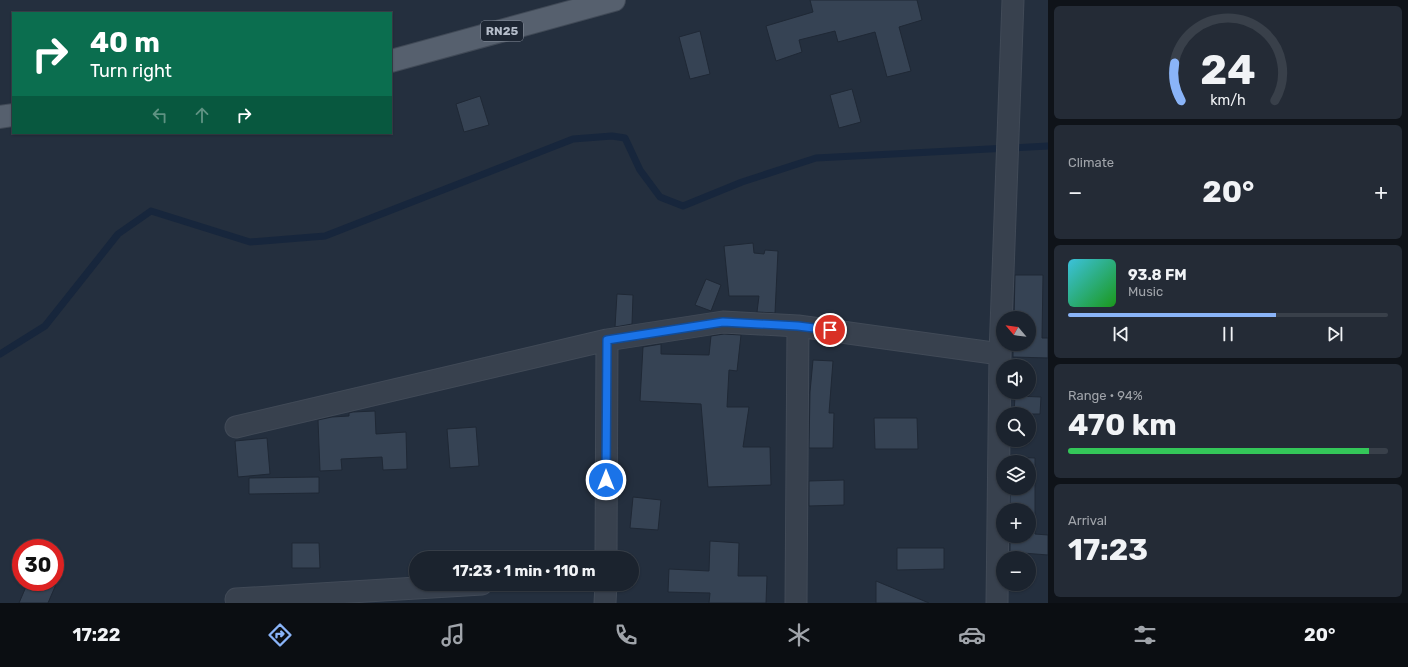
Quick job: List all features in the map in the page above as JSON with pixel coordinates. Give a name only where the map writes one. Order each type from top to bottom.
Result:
[{"type":"main road","name":"RN25","points":[[392,62],[614,0]]},
{"type":"main road","points":[[0,117],[12,115]]},
{"type":"street","points":[[997,603],[1000,354],[1013,0]]},
{"type":"street","points":[[236,427],[607,340],[723,322],[798,326],[1000,354]]},
{"type":"street","points":[[796,603],[798,326]]},
{"type":"street","points":[[606,551],[607,340]]},
{"type":"street","points":[[236,599],[409,588]]},
{"type":"street","points":[[605,603],[606,591]]},
{"type":"building","points":[[810,0],[917,0],[922,20],[899,27],[911,71],[887,77],[875,32],[838,42],[835,31],[799,40],[802,52],[776,61],[766,26],[813,12]]},
{"type":"building","points":[[700,31],[710,74],[690,79],[679,37]]},
{"type":"building","points":[[852,89],[861,122],[839,128],[830,95]]},
{"type":"building","points":[[480,96],[489,125],[464,132],[456,104]]},
{"type":"building","points":[[753,243],[754,253],[764,254],[765,250],[778,251],[775,313],[757,312],[759,296],[729,296],[724,246]]},
{"type":"building","points":[[1015,275],[1043,275],[1042,338],[1048,338],[1048,358],[1013,357],[1013,351],[1036,351],[1036,311],[1014,311]]},
{"type":"building","points":[[706,279],[721,285],[711,311],[695,305]]},
{"type":"building","points":[[617,294],[633,295],[632,324],[615,327]]},
{"type":"building","points":[[724,334],[741,335],[737,371],[729,370],[727,407],[749,407],[743,447],[770,447],[771,485],[708,487],[701,404],[640,401],[643,347],[661,344],[661,354],[709,355],[711,336]]},
{"type":"building","points":[[813,360],[833,361],[829,413],[834,413],[833,448],[809,448],[810,392]]},
{"type":"building","points":[[1036,397],[1041,397],[1040,414],[1036,414],[1036,407],[1014,407],[1015,399],[1036,399]]},
{"type":"building","points":[[375,411],[376,434],[406,432],[407,469],[383,470],[382,457],[341,459],[342,470],[320,471],[318,420],[349,416],[349,413],[353,412]]},
{"type":"building","points":[[874,418],[917,418],[918,449],[875,449]]},
{"type":"building","points":[[476,427],[479,466],[450,468],[447,429]]},
{"type":"building","points":[[267,438],[270,474],[238,477],[235,441]]},
{"type":"building","points":[[319,477],[319,493],[249,494],[249,478]]},
{"type":"building","points":[[844,480],[844,505],[809,506],[809,481]]},
{"type":"building","points":[[1010,495],[1035,495],[1035,503],[1010,503]]},
{"type":"building","points":[[633,497],[661,500],[658,530],[630,528]]},
{"type":"building","points":[[1036,534],[1048,535],[1048,555],[1036,554],[1036,551],[1010,551],[1010,543],[1036,543]]},
{"type":"building","points":[[710,541],[739,543],[738,576],[767,576],[766,603],[709,603],[710,593],[668,592],[669,569],[709,571]]},
{"type":"building","points":[[292,543],[319,543],[320,568],[292,568]]},
{"type":"building","points":[[897,548],[944,548],[944,569],[897,570]]},
{"type":"building","points":[[876,581],[929,603],[876,603]]},
{"type":"building","points":[[24,591],[53,591],[48,603],[19,603]]},
{"type":"waterway","points":[[0,354],[45,326],[118,234],[151,211],[250,242],[325,236],[573,139],[612,136],[625,138],[640,170],[660,197],[683,206],[742,182],[816,158],[1048,146]]},
{"type":"route","points":[[606,480],[607,340],[723,322],[798,326],[830,330]]}]
